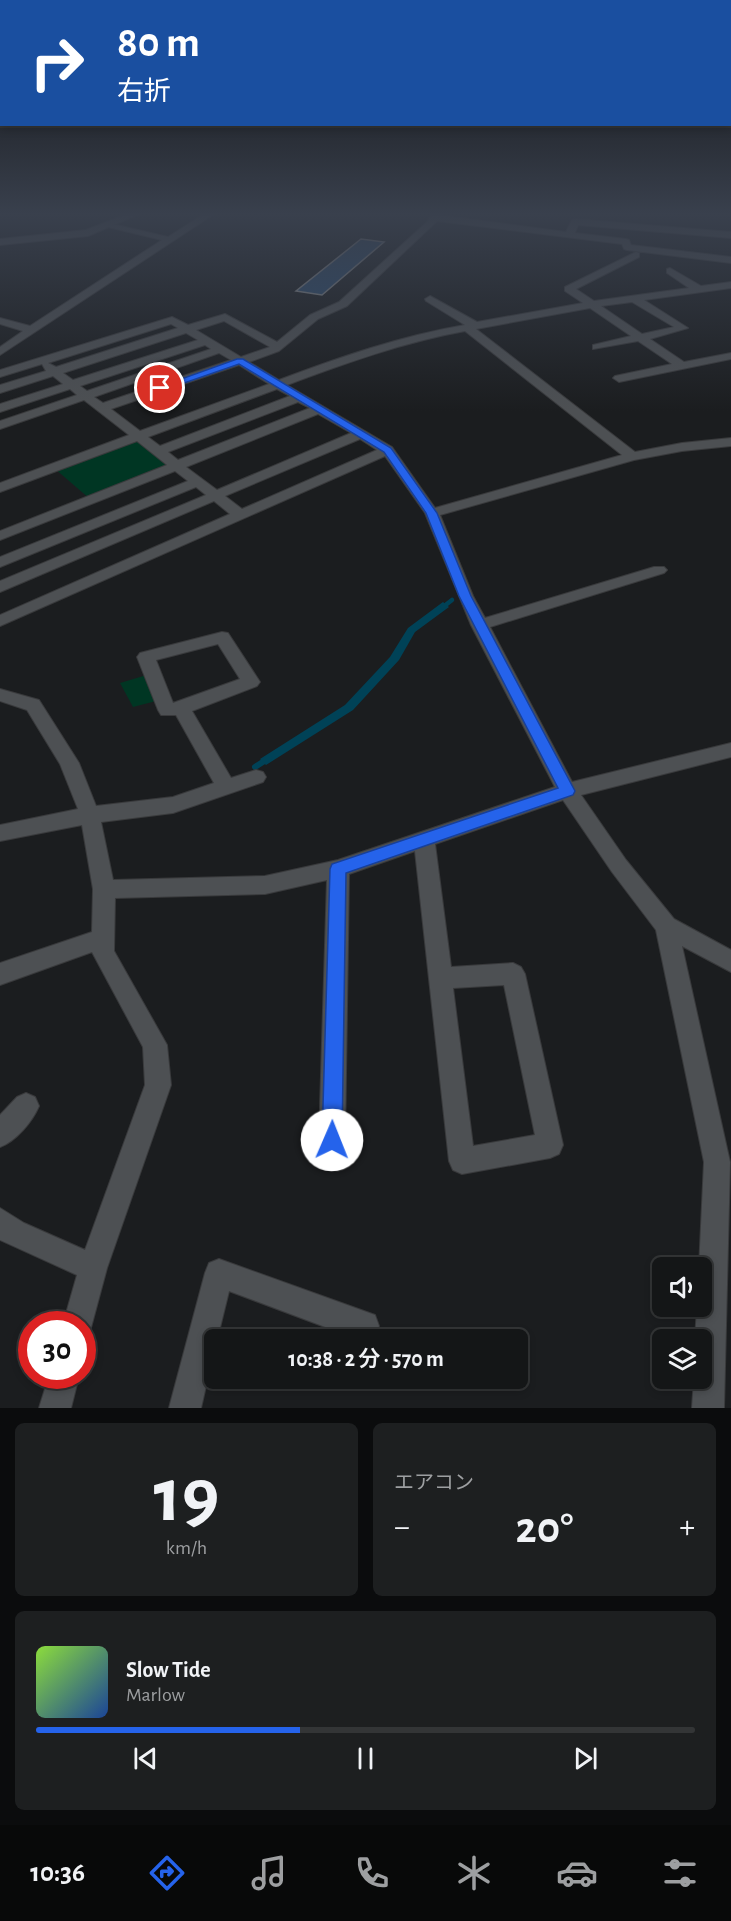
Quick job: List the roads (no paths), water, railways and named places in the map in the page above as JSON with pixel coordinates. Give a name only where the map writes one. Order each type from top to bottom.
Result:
[{"type":"street","points":[[0,352],[107,280]]},
{"type":"street","points":[[101,408],[278,347],[314,317],[343,304],[368,280]]},
{"type":"street","points":[[587,280],[569,289],[681,365]]},
{"type":"street","points":[[684,280],[698,289]]},
{"type":"street","points":[[0,488],[340,361],[426,335],[594,304],[731,285]]},
{"type":"street","points":[[597,347],[683,328],[633,298]]},
{"type":"street","points":[[430,299],[472,327],[632,456]]},
{"type":"street","points":[[0,388],[225,317],[278,347]]},
{"type":"street","points":[[0,374],[172,320],[387,450],[432,513],[479,625],[567,791],[619,866],[666,926],[731,962]]},
{"type":"street","points":[[0,321],[33,330]]},
{"type":"street","points":[[0,408],[206,341]]},
{"type":"street","points":[[0,425],[221,349]]},
{"type":"street","points":[[619,378],[731,356]]},
{"type":"street","points":[[40,361],[241,515]]},
{"type":"street","points":[[157,452],[299,397]]},
{"type":"street","points":[[59,595],[1,534],[320,409]]},
{"type":"street","points":[[0,587],[360,434]]},
{"type":"street","points":[[432,513],[632,456],[682,447],[731,442]]},
{"type":"street","points":[[0,621],[387,450]]},
{"type":"street","points":[[0,562],[197,482]]},
{"type":"street","points":[[479,625],[659,570]]},
{"type":"street","points":[[222,637],[251,682],[181,708],[167,710],[146,657],[222,637]]},
{"type":"street","points":[[0,695],[33,705],[69,763],[90,815],[104,889],[103,952],[155,1045],[158,1085],[93,1268],[81,1311]]},
{"type":"street","points":[[181,708],[226,787]]},
{"type":"street","points":[[104,889],[265,885],[338,869],[567,791],[731,750]]},
{"type":"street","points":[[0,833],[90,815],[173,805],[256,777]]},
{"type":"street","points":[[424,840],[440,978],[462,1161],[550,1145],[513,974],[440,978]]},
{"type":"street","points":[[332,1140],[338,869]]},
{"type":"street","points":[[666,926],[717,1162],[708,1408]]},
{"type":"street","points":[[0,974],[103,938]]},
{"type":"street","points":[[0,1134],[26,1106]]},
{"type":"street","points":[[0,1222],[14,1233],[93,1268]]},
{"type":"street","points":[[185,1408],[219,1274],[364,1326]]},
{"type":"street","points":[[55,1408],[60,1389]]},
{"type":"water","points":[[443,602],[449,607],[415,632],[399,660],[353,710],[266,765],[260,759],[345,705],[390,657],[408,628]]},
{"type":"waterway","points":[[443,607],[452,600]]},
{"type":"waterway","points":[[255,767],[269,758]]}]
